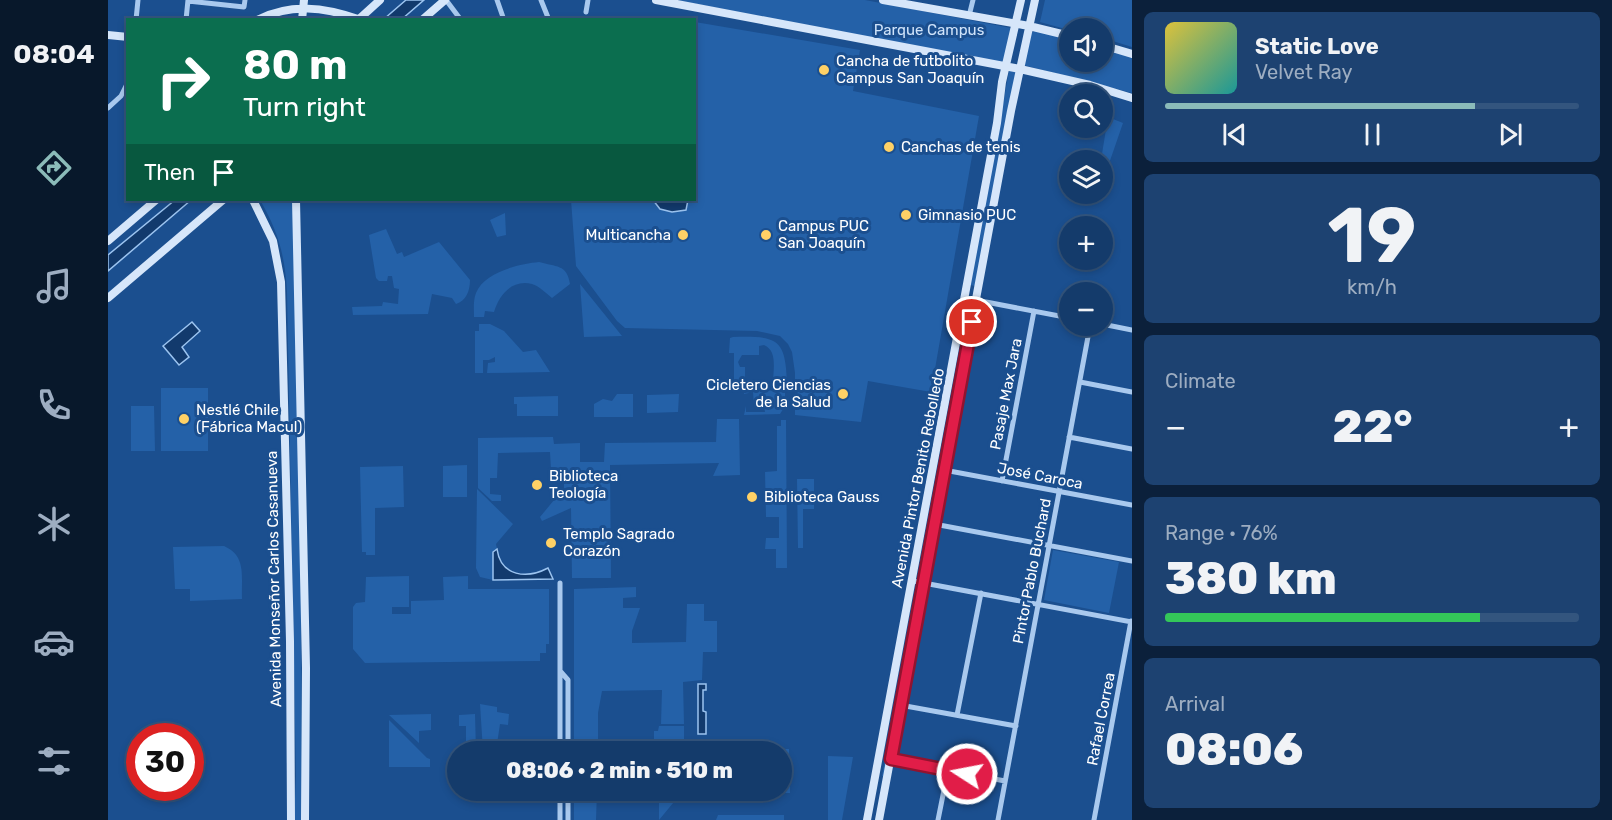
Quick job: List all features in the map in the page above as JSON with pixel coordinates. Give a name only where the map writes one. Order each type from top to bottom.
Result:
[{"type":"main road","points":[[359,18],[380,0]]},
{"type":"main road","points":[[424,18],[445,0]]},
{"type":"main road","points":[[656,0],[1020,69],[1090,85],[1132,98]]},
{"type":"main road","points":[[883,0],[931,4],[969,16],[1059,33]]},
{"type":"main road","name":"Avenida Pintor Benito Rebolledo","points":[[867,820],[1006,67],[1021,0]]},
{"type":"main road","name":"Avenida Pintor Benito Rebolledo","points":[[879,820],[976,300],[1035,0]]},
{"type":"main road","points":[[262,18],[294,4],[303,4],[355,18]]},
{"type":"main road","points":[[108,35],[126,37]]},
{"type":"main road","points":[[1113,48],[1132,54]]},
{"type":"main road","points":[[108,241],[155,201]]},
{"type":"main road","points":[[108,298],[222,201]]},
{"type":"main road","name":"Avenida Monseñor Carlos Casanueva","points":[[253,201],[273,241],[281,282],[290,641],[291,820]]},
{"type":"main road","name":"Avenida Monseñor Carlos Casanueva","points":[[296,201],[306,668],[305,820]]},
{"type":"street","points":[[136,18],[138,0]]},
{"type":"street","points":[[186,18],[188,0],[244,3]]},
{"type":"street","points":[[445,0],[459,18]]},
{"type":"street","points":[[497,0],[503,18]]},
{"type":"street","points":[[541,0],[548,18]]},
{"type":"street","points":[[586,12],[588,0]]},
{"type":"street","points":[[969,16],[973,0]]},
{"type":"street","points":[[108,108],[121,96],[126,86]]},
{"type":"street","points":[[965,298],[1059,316]]},
{"type":"street","name":"Pasaje Max Jara","points":[[1002,481],[1034,311]]},
{"type":"street","points":[[1113,326],[1132,330]]},
{"type":"street","name":"Pintor Pablo Buchard","points":[[998,820],[1088,336]]},
{"type":"street","points":[[1080,382],[1132,392]]},
{"type":"street","points":[[1069,437],[1132,449]]},
{"type":"street","name":"José Caroca","points":[[944,470],[1132,505]]},
{"type":"street","points":[[934,525],[1132,561]]},
{"type":"street","points":[[912,581],[1132,622]]},
{"type":"street","points":[[560,583],[560,741]]},
{"type":"street","points":[[957,715],[981,593]]},
{"type":"street","name":"Rafael Correa","points":[[1094,820],[1132,622]]},
{"type":"street","points":[[561,672],[568,680],[568,741]]},
{"type":"street","points":[[900,705],[1016,726]]},
{"type":"street","points":[[891,759],[1005,781]]},
{"type":"street","points":[[938,820],[948,770]]},
{"type":"street","points":[[560,801],[560,820]]},
{"type":"street","points":[[568,801],[568,820]]},
{"type":"green space","name":"Parque Campus","points":[[676,0],[865,0],[1011,28],[1004,63]]},
{"type":"green space","points":[[1045,0],[1132,0],[1132,47],[1113,41],[1113,18],[1059,18],[1059,27],[1040,22]]},
{"type":"green space","name":"Campus PUC San Joaquín","points":[[696,22],[860,50],[853,91],[979,116],[931,392],[868,381],[861,422],[795,415],[795,373],[792,352],[780,336],[757,331],[625,328],[617,321],[576,266],[571,201],[696,201]]},
{"type":"green space","points":[[1036,30],[1059,36],[1059,72],[1113,72],[1113,51],[1132,57],[1132,93],[1113,88],[1113,84],[1097,84],[1023,65],[1031,33]]},
{"type":"green space","points":[[1009,71],[1016,72],[975,286],[970,285]]},
{"type":"green space","points":[[1113,119],[1123,123],[1113,152],[1113,150],[1103,150],[1105,138],[1113,138]]},
{"type":"green space","points":[[261,201],[294,201],[301,594],[302,820],[294,820],[296,776],[287,292],[280,244]]},
{"type":"green space","points":[[505,213],[506,235],[497,237],[490,220]]},
{"type":"green space","points":[[386,229],[397,254],[402,252],[404,257],[439,242],[470,280],[465,298],[456,304],[452,298],[432,294],[428,314],[353,315],[352,307],[382,306],[383,302],[398,304],[399,289],[394,288],[392,276],[388,276],[387,281],[379,281],[376,278],[369,235]]},
{"type":"green space","points":[[539,262],[560,267],[569,278],[570,284],[552,298],[535,285],[518,284],[503,294],[494,312],[485,311],[484,317],[474,317],[476,293],[486,280],[503,270]]},
{"type":"green space","points":[[580,284],[622,336],[584,337]]},
{"type":"green space","points":[[968,309],[971,309],[923,567],[919,567]]},
{"type":"green space","points":[[479,324],[490,324],[504,331],[523,352],[536,350],[550,372],[487,373],[488,363],[495,362],[495,357],[483,360],[483,373],[475,373],[475,331],[479,331]]},
{"type":"green space","points":[[760,337],[776,343],[784,358],[787,386],[773,384],[773,356],[764,345],[759,346],[759,355],[742,355],[738,362],[740,367],[745,367],[745,378],[734,382],[734,353],[729,353],[730,338]]},
{"type":"green space","name":"Nestlé Chile (Fábrica Macul)","points":[[161,388],[208,388],[208,451],[161,451]]},
{"type":"green space","points":[[785,391],[785,406],[780,414],[744,415],[746,406],[746,412],[765,412],[764,406],[754,406],[753,392],[744,394],[744,392]]},
{"type":"green space","points":[[617,394],[633,394],[633,417],[594,417],[594,404],[603,399],[612,401]]},
{"type":"green space","points":[[679,394],[678,412],[647,413],[647,395]]},
{"type":"green space","points":[[558,396],[558,416],[517,416],[517,404],[514,404],[514,397]]},
{"type":"green space","name":"Nestlé Chile (Fábrica Macul)","points":[[131,406],[154,406],[155,451],[131,451]]},
{"type":"green space","points":[[717,419],[739,419],[740,475],[713,476],[719,463],[610,465],[611,578],[572,578],[571,508],[542,521],[540,517],[564,488],[564,470],[551,470],[550,452],[498,453],[497,478],[490,478],[490,494],[501,495],[501,501],[492,501],[478,488],[478,438],[553,437],[554,444],[580,443],[580,462],[604,462],[605,443],[716,442]]},
{"type":"green space","points":[[781,420],[786,420],[787,568],[776,568],[776,549],[765,549],[766,538],[779,538],[779,517],[766,517],[765,472],[777,471],[777,426],[781,426]]},
{"type":"green space","points":[[467,465],[467,497],[443,497],[443,466]]},
{"type":"green space","points":[[403,466],[404,507],[375,508],[375,555],[366,555],[366,552],[362,552],[360,467]]},
{"type":"green space","points":[[797,479],[814,479],[814,509],[803,509],[803,548],[798,548]]},
{"type":"green space","points":[[477,489],[513,524],[496,544],[497,549],[493,552],[493,580],[480,577],[476,568]]},
{"type":"green space","points":[[224,546],[231,550],[240,561],[242,599],[190,601],[190,589],[175,589],[173,547]]},
{"type":"green space","points":[[1053,550],[1119,562],[1109,613],[1044,600]]},
{"type":"green space","points":[[409,576],[409,607],[392,607],[392,614],[411,614],[411,601],[444,600],[443,577],[468,576],[468,589],[549,589],[549,644],[546,644],[546,653],[540,653],[540,661],[365,663],[353,649],[353,607],[356,603],[365,602],[366,577]]},
{"type":"green space","points":[[636,587],[636,597],[623,598],[623,608],[640,608],[632,631],[632,643],[686,642],[687,604],[704,604],[704,621],[717,621],[717,652],[703,652],[702,680],[683,682],[684,724],[661,724],[662,690],[602,691],[598,713],[598,741],[574,741],[574,589]]},
{"type":"green space","points":[[915,592],[920,593],[885,777],[882,776]]},
{"type":"green space","points":[[480,704],[497,707],[497,712],[509,714],[508,725],[500,724],[497,741],[482,741]]},
{"type":"green space","points":[[431,714],[431,730],[419,731],[419,743],[389,715]]},
{"type":"green space","points":[[475,714],[476,741],[466,741],[466,726],[459,726],[459,715]]},
{"type":"green space","points":[[389,720],[430,759],[430,767],[389,767]]},
{"type":"green space","points":[[659,726],[684,726],[684,741],[654,741],[654,731],[658,731]]},
{"type":"green space","points":[[828,756],[853,757],[842,820],[828,820]]},
{"type":"green space","points":[[574,801],[597,801],[596,820],[574,820]]},
{"type":"green space","points":[[659,801],[675,801],[659,820]]},
{"type":"green space","points":[[718,815],[784,815],[784,820],[716,820]]},
{"type":"shaded area","points":[[406,0],[424,0],[403,18],[385,18]]},
{"type":"shaded area","points":[[174,201],[190,201],[108,271],[108,255]]},
{"type":"shaded area","points":[[654,201],[688,201],[686,210],[672,212],[660,209]]},
{"type":"shaded area","points":[[192,322],[200,331],[182,347],[189,357],[179,365],[163,346]]},
{"type":"shaded area","points":[[497,549],[499,558],[509,570],[532,574],[548,568],[553,579],[493,580],[493,552]]},
{"type":"shaded area","points":[[698,684],[706,684],[706,690],[703,690],[703,711],[706,712],[706,734],[698,734]]},
{"type":"place","name":"Cancha de futbolito Campus San Joaquín","points":[[824,70]]},
{"type":"place","name":"Canchas de tenis","points":[[889,147]]},
{"type":"place","name":"Gimnasio PUC","points":[[906,215]]},
{"type":"place","name":"Multicancha","points":[[683,235]]},
{"type":"place","name":"Campus PUC San Joaquín","points":[[766,235]]},
{"type":"place","name":"Cicletero Ciencias de la Salud","points":[[843,394]]},
{"type":"place","name":"Nestlé Chile (Fábrica Macul)","points":[[184,419]]},
{"type":"place","name":"Biblioteca Teología","points":[[537,485]]},
{"type":"place","name":"Biblioteca Gauss","points":[[752,497]]},
{"type":"place","name":"Templo Sagrado Corazón","points":[[551,543]]},
{"type":"route","points":[[967,774],[891,759],[972,322]]}]
